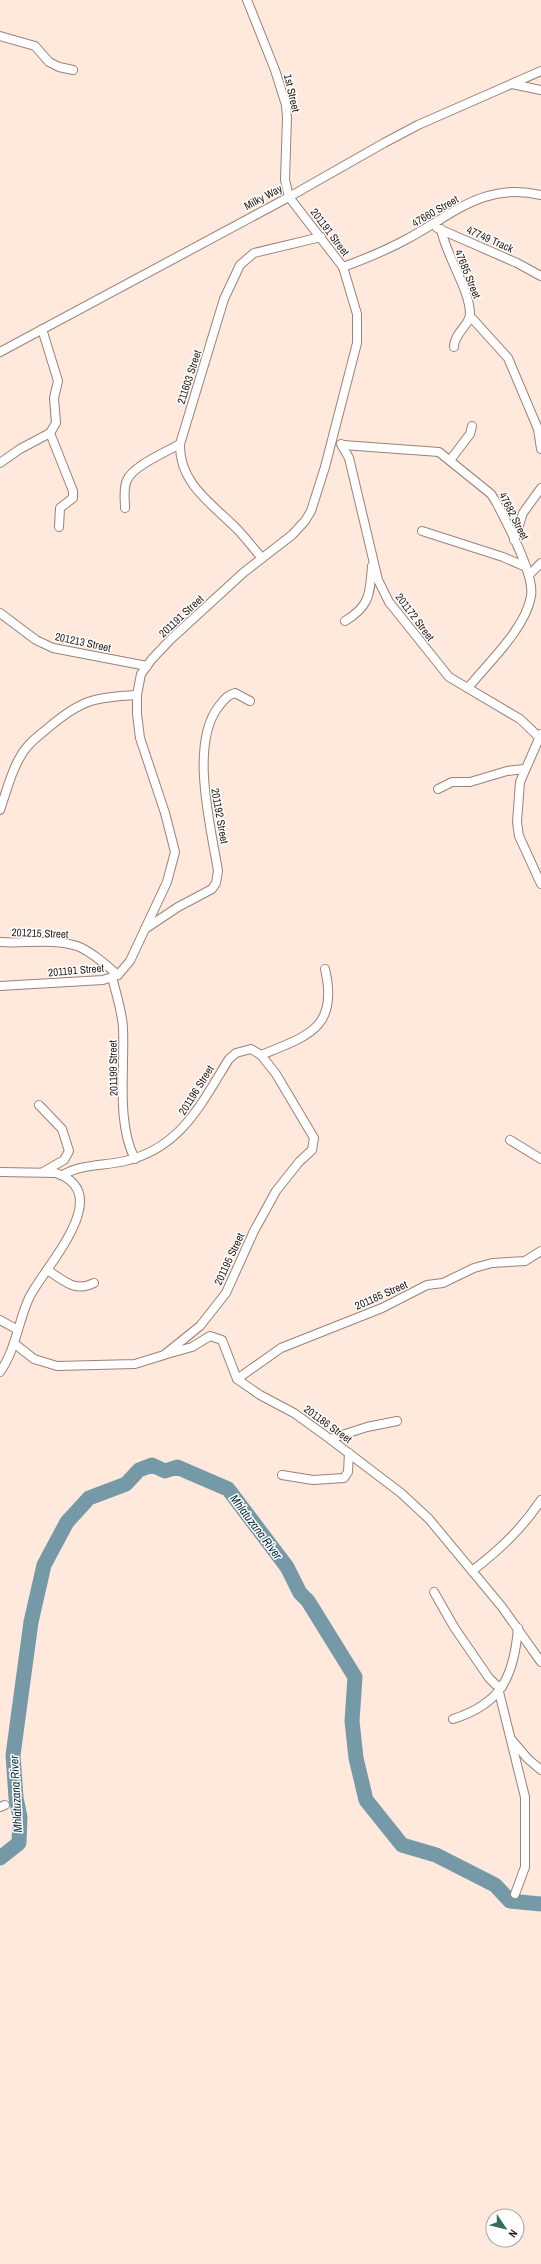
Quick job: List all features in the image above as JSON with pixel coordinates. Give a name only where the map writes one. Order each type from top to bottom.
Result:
[{"type":"street","name":"1st Street","points":[[247,0],[275,70],[286,105],[285,180],[289,197]]},
{"type":"street","points":[[0,36],[35,46],[49,62],[59,67],[73,70]]},
{"type":"street","name":"Milky Way","points":[[0,352],[289,197],[418,125],[541,71]]},
{"type":"street","points":[[512,84],[541,90]]},
{"type":"street","name":"47660 Street","points":[[343,267],[408,239],[429,225],[462,207],[498,192],[513,191],[541,196]]},
{"type":"street","name":"201191 Street","points":[[0,986],[103,980],[115,976],[130,962],[166,882],[175,852],[165,812],[140,738],[137,714],[137,695],[142,674],[147,666],[171,639],[262,558],[292,536],[305,522],[315,499],[358,334],[357,314],[343,267],[289,197]]},
{"type":"street","name":"47749 Track","points":[[429,225],[517,263],[541,276]]},
{"type":"street","name":"47685 Street","points":[[441,229],[444,246],[465,294],[470,316],[459,332],[454,347]]},
{"type":"street","name":"211603 Street","points":[[262,558],[236,528],[192,486],[180,459],[180,444],[224,299],[240,265],[254,253],[321,237]]},
{"type":"street","points":[[470,316],[510,362],[538,429],[541,448]]},
{"type":"street","points":[[0,463],[20,449],[50,433],[56,423],[54,398],[58,381],[42,329]]},
{"type":"street","points":[[451,460],[470,434],[472,426]]},
{"type":"street","points":[[50,433],[72,491],[73,498],[60,508],[59,527]]},
{"type":"street","name":"201172 Street","points":[[332,437],[343,445],[350,458],[378,580],[397,613],[449,677],[520,719],[540,737]]},
{"type":"street","points":[[125,508],[126,482],[129,476],[140,467],[180,444]]},
{"type":"street","name":"47682 Street","points":[[343,445],[437,451],[451,460],[491,494],[514,540],[527,571],[531,596],[521,620],[510,637],[468,688]]},
{"type":"street","points":[[514,540],[523,513],[541,488]]},
{"type":"street","points":[[422,531],[503,557],[527,571],[541,562]]},
{"type":"street","points":[[345,621],[358,613],[366,602],[370,591],[373,560]]},
{"type":"street","name":"201213 Street","points":[[0,613],[36,640],[53,648],[147,666]]},
{"type":"street","name":"201192 Street","points":[[144,930],[178,906],[212,889],[216,883],[218,870],[203,784],[207,733],[211,719],[227,697],[235,693],[250,701]]},
{"type":"street","points":[[0,810],[12,773],[29,744],[74,707],[86,702],[117,696],[137,695]]},
{"type":"street","points":[[540,737],[524,769],[517,800],[517,822],[520,836],[541,884]]},
{"type":"street","points":[[438,789],[452,782],[470,782],[507,771],[524,769]]},
{"type":"street","name":"201215 Street","points":[[0,942],[20,944],[44,942],[76,946],[115,976]]},
{"type":"street","points":[[261,1055],[309,1033],[321,1022],[326,1015],[329,1000],[325,969]]},
{"type":"street","name":"201199 Street","points":[[115,976],[122,1016],[124,1124],[129,1148],[135,1159]]},
{"type":"street","name":"201196 Street","points":[[63,1175],[75,1169],[135,1159],[151,1153],[186,1127],[229,1059],[236,1053],[251,1049],[261,1055]]},
{"type":"street","name":"201195 Street","points":[[14,1344],[34,1359],[57,1366],[135,1364],[164,1355],[200,1326],[226,1293],[254,1231],[276,1191],[299,1162],[314,1147],[314,1138],[311,1131],[276,1074],[261,1055]]},
{"type":"street","points":[[39,1105],[62,1129],[69,1151],[64,1160],[42,1172]]},
{"type":"street","points":[[510,1140],[541,1159]]},
{"type":"street","points":[[0,1172],[42,1172],[63,1175],[76,1188],[80,1196],[77,1222],[29,1298],[14,1344],[0,1372]]},
{"type":"street","name":"201185 Street","points":[[237,1379],[281,1348],[377,1310],[427,1285],[443,1283],[474,1268],[492,1263],[525,1261],[541,1251]]},
{"type":"street","points":[[47,1270],[77,1288],[85,1288],[94,1283]]},
{"type":"street","points":[[0,1320],[18,1330]]},
{"type":"street","points":[[164,1355],[192,1346],[210,1336],[219,1338],[225,1345],[237,1379]]},
{"type":"street","name":"201186 Street","points":[[237,1379],[260,1395],[294,1413],[402,1493],[439,1530],[518,1628],[541,1662]]},
{"type":"street","points":[[330,1439],[367,1427],[397,1421]]},
{"type":"street","points":[[282,1475],[313,1480],[344,1478],[348,1472],[349,1453]]},
{"type":"street","points":[[472,1571],[509,1541],[527,1521],[541,1500]]},
{"type":"street","points":[[434,1592],[454,1626],[489,1678],[500,1690],[508,1735],[522,1780],[526,1811],[525,1867],[515,1894]]},
{"type":"street","points":[[453,1718],[468,1714],[483,1706],[500,1690],[511,1668],[518,1628]]},
{"type":"street","points":[[508,1735],[528,1759],[541,1770]]},
{"type":"waterway","name":"Mhlatuzana River","points":[[0,1858],[19,1843],[20,1817],[16,1798],[13,1755],[31,1622],[44,1565],[67,1522],[89,1498],[126,1484],[139,1470],[152,1465],[165,1471],[177,1467],[228,1489],[287,1567],[300,1593],[308,1601],[355,1677],[352,1721],[356,1758],[366,1800],[402,1845],[436,1855],[495,1885],[510,1901],[541,1904]]}]
